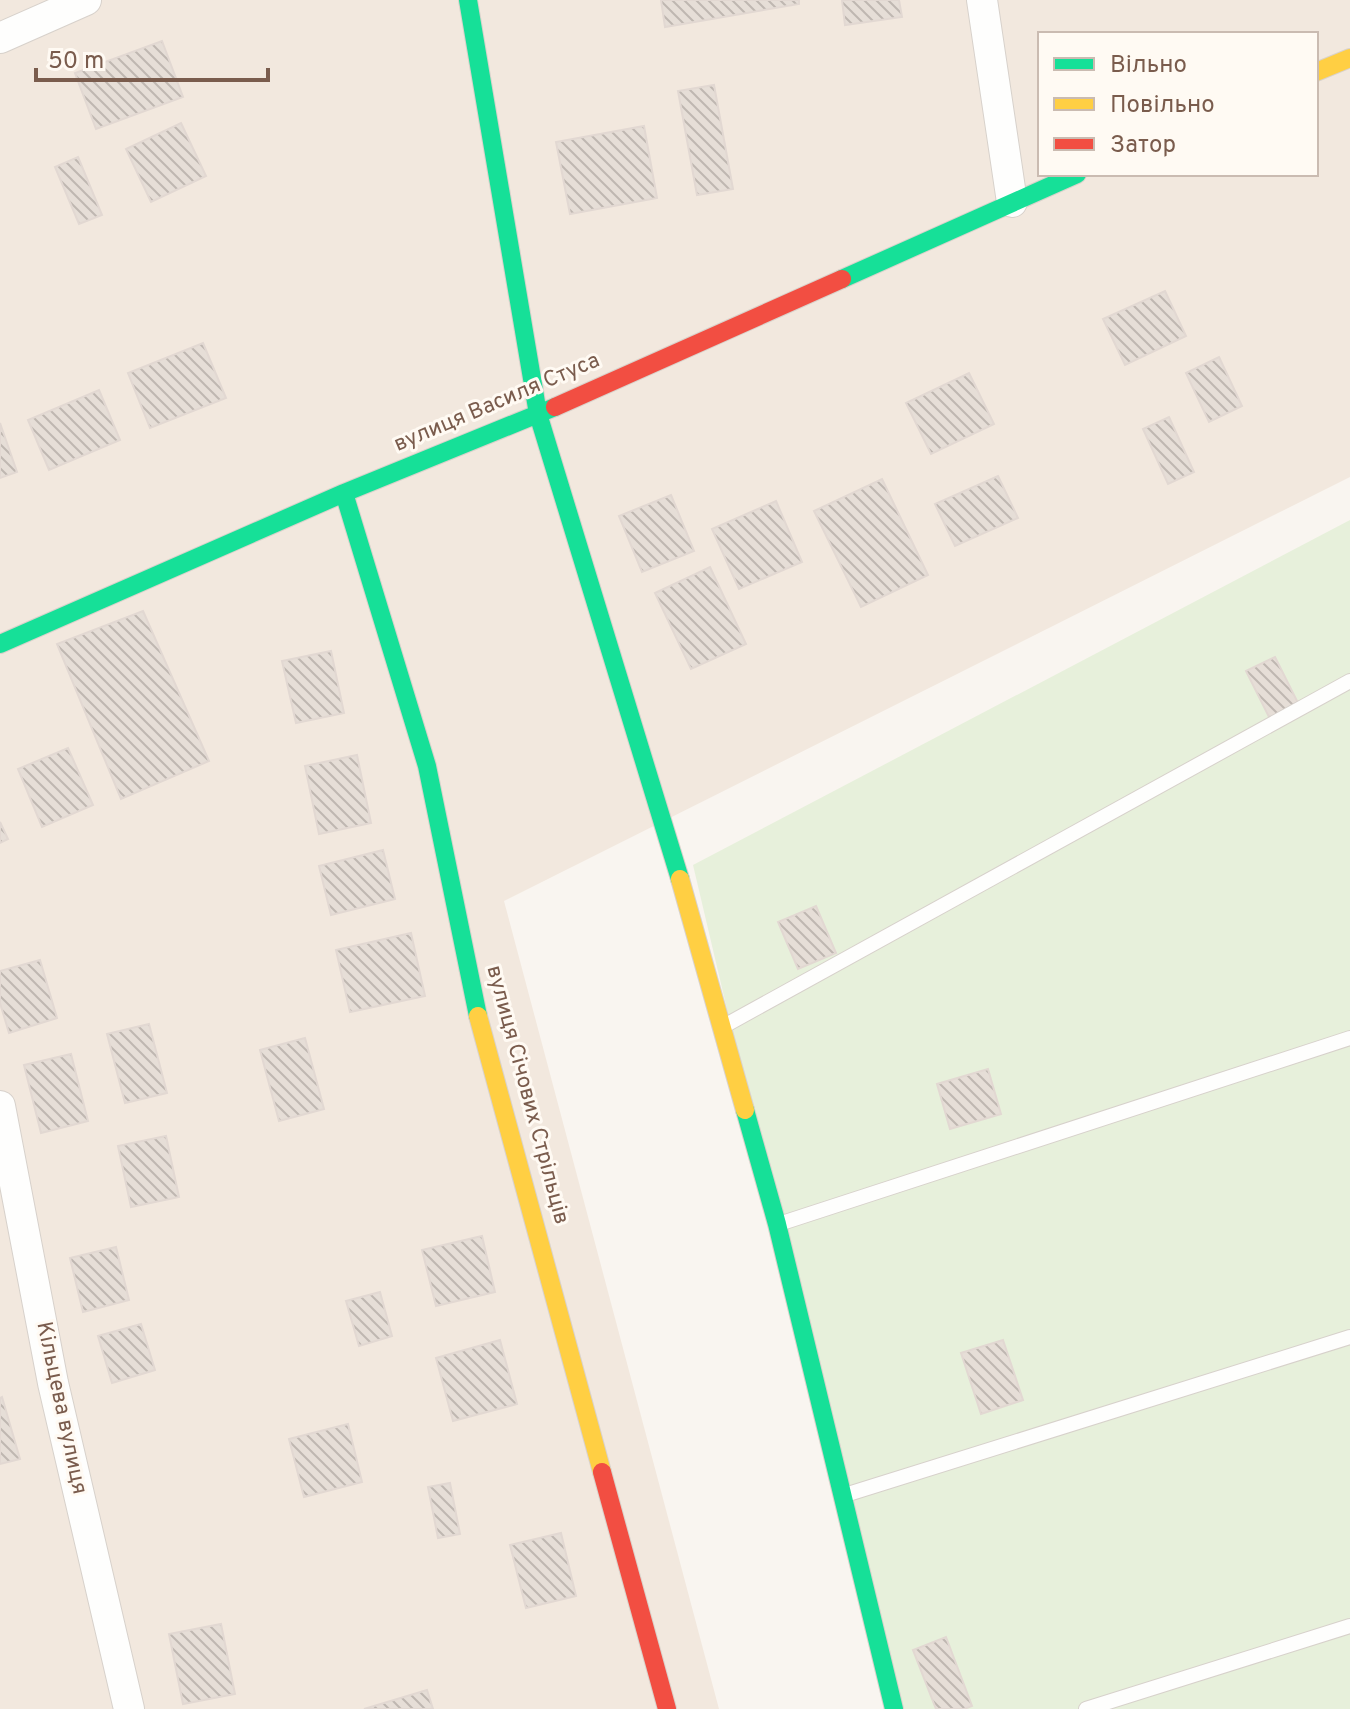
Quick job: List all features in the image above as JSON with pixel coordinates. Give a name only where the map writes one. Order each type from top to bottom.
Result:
[{"type":"street","points":[[0,38],[86,0]]},
{"type":"street","points":[[468,0],[538,414],[680,879],[777,1224],[894,1709]]},
{"type":"street","points":[[982,0],[1012,202]]},
{"type":"street","points":[[1318,71],[1350,58]]},
{"type":"street","name":"вулиця Василя Стуса","points":[[0,644],[344,493],[538,414],[1072,176]]},
{"type":"street","name":"вулиця Січових Стрільців","points":[[344,493],[427,766],[477,1013],[667,1709]]},
{"type":"street","name":"Кільцева вулиця","points":[[0,1106],[53,1383],[129,1709]]},
{"type":"lane","points":[[720,1028],[1350,681]]},
{"type":"lane","points":[[777,1224],[1350,1038]]},
{"type":"lane","points":[[841,1496],[1350,1337]]},
{"type":"lane","points":[[1086,1709],[1350,1626]]},
{"type":"shaded area","points":[[0,0],[1350,0],[1350,477],[504,901],[719,1709],[0,1709]]},
{"type":"green space","points":[[1350,520],[1350,1709],[892,1709],[693,865]]},
{"type":"building","points":[[661,0],[799,0],[799,4],[665,27]]},
{"type":"building","points":[[842,0],[899,0],[902,17],[845,25]]},
{"type":"building","points":[[162,41],[183,97],[96,129],[75,73]]},
{"type":"building","points":[[714,85],[733,189],[697,195],[678,91]]},
{"type":"building","points":[[181,123],[206,176],[151,202],[126,149]]},
{"type":"building","points":[[644,126],[657,198],[570,214],[556,142]]},
{"type":"building","points":[[78,157],[102,215],[79,224],[55,167]]},
{"type":"building","points":[[1165,291],[1186,336],[1125,365],[1103,319]]},
{"type":"building","points":[[203,343],[226,398],[150,428],[128,373]]},
{"type":"building","points":[[1219,357],[1242,406],[1209,422],[1186,373]]},
{"type":"building","points":[[969,373],[994,424],[931,454],[906,403]]},
{"type":"building","points":[[99,390],[120,440],[49,470],[28,420]]},
{"type":"building","points":[[1169,417],[1194,472],[1168,484],[1143,429]]},
{"type":"building","points":[[0,423],[17,472],[0,478]]},
{"type":"building","points":[[998,476],[1018,518],[955,546],[935,504]]},
{"type":"building","points":[[882,479],[928,575],[861,607],[814,511]]},
{"type":"building","points":[[671,495],[694,551],[642,572],[619,516]]},
{"type":"building","points":[[776,501],[802,562],[739,589],[712,529]]},
{"type":"building","points":[[710,567],[746,644],[691,669],[655,593]]},
{"type":"building","points":[[143,611],[209,761],[121,799],[57,644]]},
{"type":"building","points":[[331,651],[344,713],[296,723],[282,661]]},
{"type":"building","points":[[1275,657],[1299,705],[1270,719],[1246,671]]},
{"type":"building","points":[[68,748],[93,805],[42,827],[18,769]]},
{"type":"building","points":[[357,755],[371,823],[319,834],[305,766]]},
{"type":"building","points":[[0,822],[8,839],[0,843]]},
{"type":"building","points":[[383,850],[395,899],[331,915],[319,866]]},
{"type":"building","points":[[816,906],[836,953],[798,969],[778,922]]},
{"type":"building","points":[[411,933],[425,996],[350,1012],[336,950]]},
{"type":"building","points":[[40,960],[57,1018],[9,1033],[0,1003],[0,971]]},
{"type":"building","points":[[149,1024],[167,1093],[125,1103],[107,1034]]},
{"type":"building","points":[[305,1038],[324,1109],[279,1121],[260,1050]]},
{"type":"building","points":[[71,1054],[88,1121],[41,1133],[24,1065]]},
{"type":"building","points":[[988,1069],[1001,1114],[950,1129],[937,1084]]},
{"type":"building","points":[[166,1136],[179,1197],[131,1207],[118,1146]]},
{"type":"building","points":[[482,1236],[495,1292],[436,1306],[422,1250]]},
{"type":"building","points":[[116,1247],[129,1300],[83,1312],[70,1258]]},
{"type":"building","points":[[380,1292],[392,1336],[359,1346],[346,1301]]},
{"type":"building","points":[[141,1324],[155,1370],[112,1383],[98,1336]]},
{"type":"building","points":[[500,1340],[517,1404],[453,1421],[436,1358]]},
{"type":"building","points":[[1003,1340],[1023,1400],[981,1414],[961,1353]]},
{"type":"building","points":[[0,1398],[20,1459],[0,1464]]},
{"type":"building","points":[[348,1424],[362,1482],[304,1497],[289,1439]]},
{"type":"building","points":[[450,1483],[460,1534],[438,1538],[428,1487]]},
{"type":"building","points":[[561,1533],[576,1596],[526,1608],[510,1545]]},
{"type":"building","points":[[221,1624],[235,1694],[183,1704],[169,1634]]},
{"type":"building","points":[[946,1637],[972,1706],[964,1709],[936,1709],[913,1650]]},
{"type":"building","points":[[427,1690],[433,1709],[364,1709]]},
{"type":"traffic: fast","points":[[468,0],[538,414],[680,879]]},
{"type":"traffic: fast","points":[[842,279],[1073,176]]},
{"type":"traffic: fast","points":[[0,644],[344,493],[555,407]]},
{"type":"traffic: fast","points":[[344,493],[427,766],[478,1016]]},
{"type":"traffic: fast","points":[[745,1110],[777,1224],[894,1709]]},
{"type":"traffic: slow","points":[[1318,71],[1350,58]]},
{"type":"traffic: slow","points":[[680,879],[745,1110]]},
{"type":"traffic: slow","points":[[478,1016],[602,1472]]},
{"type":"traffic: jam","points":[[555,407],[842,279]]},
{"type":"traffic: jam","points":[[602,1472],[667,1709]]}]
